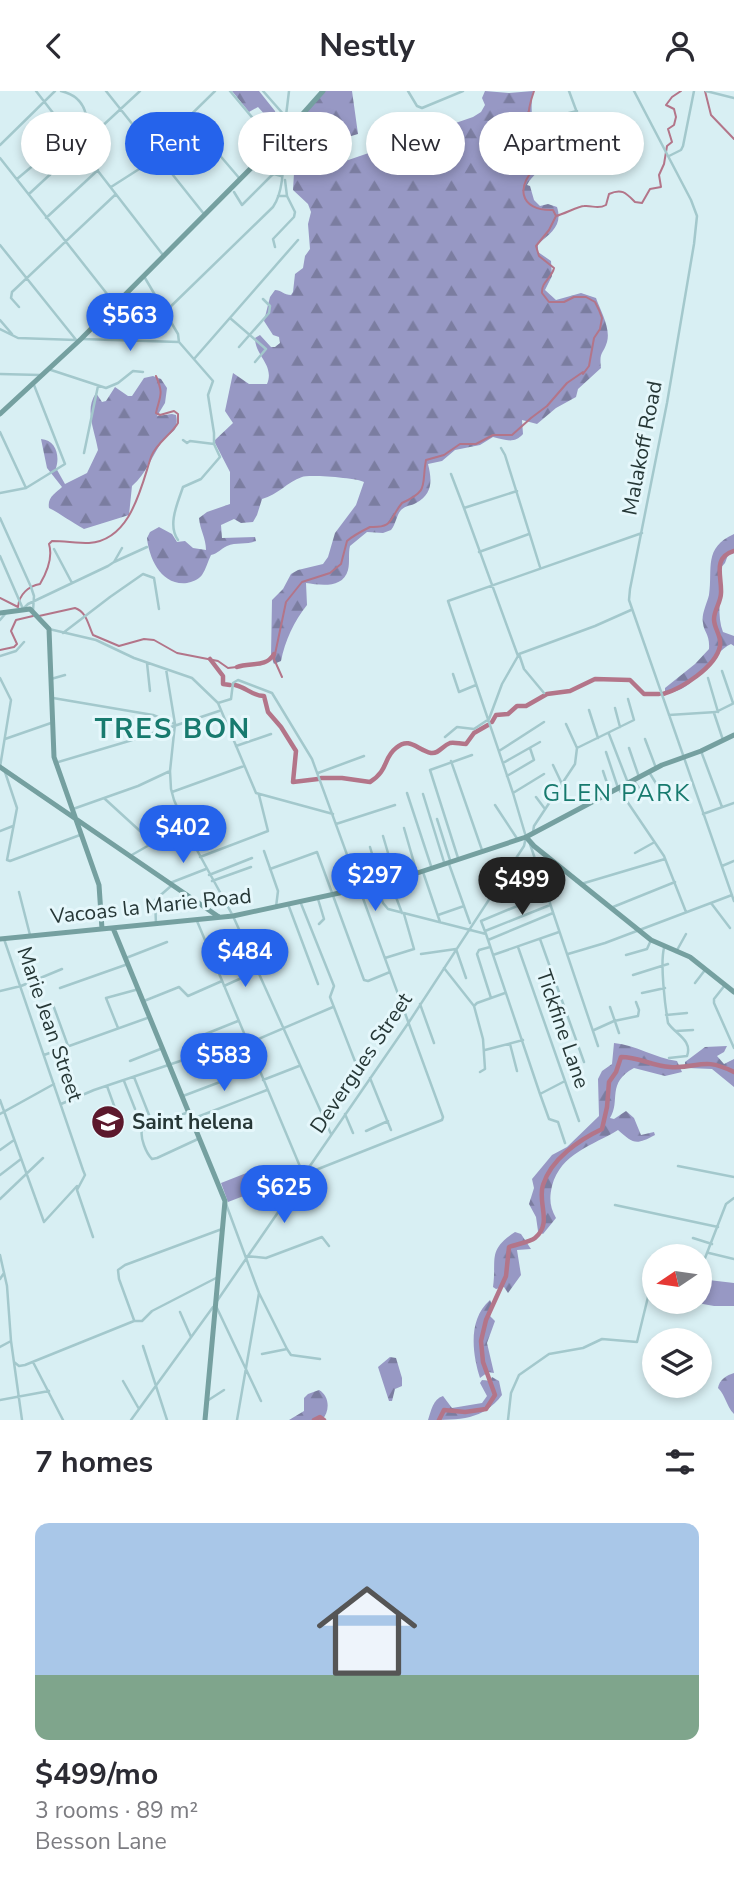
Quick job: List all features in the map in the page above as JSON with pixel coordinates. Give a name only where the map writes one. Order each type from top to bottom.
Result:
[{"type":"street","points":[[36,91],[53,112]]},
{"type":"street","points":[[0,145],[55,91]]},
{"type":"street","points":[[61,91],[73,94],[85,112]]},
{"type":"street","points":[[106,91],[125,114]]},
{"type":"street","points":[[111,118],[140,91]]},
{"type":"street","points":[[194,112],[215,91]]},
{"type":"street","points":[[230,91],[248,112]]},
{"type":"street","points":[[263,91],[281,112]]},
{"type":"street","points":[[286,112],[289,91]]},
{"type":"street","points":[[304,112],[323,91]]},
{"type":"street","points":[[408,91],[417,106],[422,108],[463,91]]},
{"type":"street","points":[[569,91],[577,111],[573,112]]},
{"type":"street","name":"Malakoff Road","points":[[634,91],[696,216],[694,244],[667,403],[629,589],[632,609],[734,901]]},
{"type":"street","points":[[667,153],[681,150],[684,146],[694,91]]},
{"type":"street","points":[[706,91],[734,97]]},
{"type":"street","points":[[0,158],[115,304]]},
{"type":"street","points":[[224,160],[240,179]]},
{"type":"street","points":[[16,179],[21,175]]},
{"type":"street","points":[[29,194],[49,175]]},
{"type":"street","points":[[46,218],[93,175]]},
{"type":"street","points":[[102,175],[163,255]]},
{"type":"street","points":[[111,187],[130,175]]},
{"type":"street","points":[[173,175],[204,214]]},
{"type":"street","points":[[0,414],[79,340],[244,175]]},
{"type":"street","points":[[165,312],[273,208],[281,176],[271,176],[242,205],[234,193]]},
{"type":"street","points":[[275,247],[273,239],[294,217],[295,212],[287,196],[285,180]]},
{"type":"street","points":[[19,307],[11,295],[116,194]]},
{"type":"street","points":[[278,196],[287,196]]},
{"type":"street","points":[[194,359],[298,240]]},
{"type":"street","points":[[0,245],[79,340]]},
{"type":"street","points":[[143,275],[178,334],[179,342],[213,381],[208,395],[214,444],[220,457],[201,479],[183,487],[174,518],[174,534],[178,540]]},
{"type":"street","points":[[239,347],[270,311],[270,306],[262,299]]},
{"type":"street","points":[[230,318],[265,349],[255,362]]},
{"type":"street","points":[[0,320],[14,337]]},
{"type":"street","points":[[0,329],[14,337],[179,342]]},
{"type":"street","points":[[48,369],[106,388],[118,383],[133,371],[144,372]]},
{"type":"street","points":[[0,374],[40,376]]},
{"type":"street","points":[[0,493],[26,488],[65,464],[33,383]]},
{"type":"street","points":[[84,453],[98,386]]},
{"type":"street","points":[[0,432],[26,488]]},
{"type":"street","points":[[190,441],[214,444]]},
{"type":"street","points":[[501,448],[540,567]]},
{"type":"street","points":[[451,474],[518,656],[527,673],[544,693]]},
{"type":"street","points":[[464,508],[517,491]]},
{"type":"street","points":[[0,518],[32,587],[35,601],[31,612]]},
{"type":"street","points":[[598,1046],[447,601],[642,533]]},
{"type":"street","points":[[479,552],[530,534]]},
{"type":"street","points":[[147,547],[23,607],[49,629],[96,640],[148,663],[188,675],[218,703],[258,795],[268,831],[200,857]]},
{"type":"street","points":[[114,562],[122,548]]},
{"type":"street","points":[[54,549],[72,583]]},
{"type":"street","points":[[0,556],[31,612]]},
{"type":"street","points":[[63,633],[144,574],[154,578],[159,610]]},
{"type":"street","points":[[445,737],[457,727],[474,729],[489,719],[502,684],[520,653],[632,609]]},
{"type":"street","points":[[0,620],[3,613],[31,612]]},
{"type":"street","points":[[49,629],[51,723],[55,762],[99,885],[102,929]]},
{"type":"street","points":[[0,656],[16,651],[24,642]]},
{"type":"street","points":[[148,663],[150,691]]},
{"type":"street","points":[[166,669],[175,724],[170,771],[172,792],[190,838],[233,916],[331,1134]]},
{"type":"street","points":[[669,715],[716,712],[734,703],[722,671]]},
{"type":"street","points":[[453,674],[459,692],[476,685]]},
{"type":"street","points":[[51,679],[65,675]]},
{"type":"street","points":[[0,678],[10,700],[0,760],[18,808],[7,860],[82,834]]},
{"type":"street","points":[[708,678],[723,740]]},
{"type":"street","points":[[197,920],[247,1044],[305,1175],[443,1119],[318,773],[272,693],[238,680],[233,683],[231,699],[218,703]]},
{"type":"street","points":[[50,697],[153,715],[175,724]]},
{"type":"street","points":[[577,748],[632,722],[634,719],[628,699]]},
{"type":"street","points":[[615,708],[620,727]]},
{"type":"street","points":[[55,762],[123,743],[220,710]]},
{"type":"street","points":[[589,710],[598,738]]},
{"type":"street","points":[[499,751],[544,722]]},
{"type":"street","points":[[5,739],[51,723]]},
{"type":"street","points":[[534,833],[534,826],[575,764],[577,748],[566,724]]},
{"type":"street","points":[[609,733],[646,799]]},
{"type":"street","points":[[236,746],[271,734]]},
{"type":"street","name":"Vacoas la Marie Road","points":[[2,939],[233,916],[393,881],[528,839],[534,833],[656,768],[734,735]]},
{"type":"street","points":[[645,739],[656,768]]},
{"type":"street","points":[[503,762],[540,742]]},
{"type":"street","points":[[508,776],[534,760],[530,748]]},
{"type":"street","points":[[629,748],[633,780]]},
{"type":"street","points":[[701,751],[722,807]]},
{"type":"street","points":[[606,752],[618,788],[665,859],[686,912]]},
{"type":"street","points":[[459,861],[431,769],[472,755]]},
{"type":"street","points":[[318,773],[364,756]]},
{"type":"street","points":[[451,761],[483,853]]},
{"type":"street","points":[[553,765],[562,784]]},
{"type":"street","points":[[172,792],[244,766]]},
{"type":"street","points":[[1,767],[219,918]]},
{"type":"street","points":[[73,809],[170,771]]},
{"type":"street","points":[[603,771],[610,792]]},
{"type":"street","points":[[649,772],[662,793]]},
{"type":"street","points":[[513,793],[544,774]]},
{"type":"street","points":[[408,793],[432,869]]},
{"type":"street","points":[[423,794],[471,925]]},
{"type":"street","points":[[258,795],[333,814]]},
{"type":"street","points":[[536,797],[545,809]]},
{"type":"street","points":[[104,798],[152,842],[130,856]]},
{"type":"street","points":[[703,814],[734,803]]},
{"type":"street","points":[[336,824],[395,804]]},
{"type":"street","points":[[495,805],[518,840]]},
{"type":"street","points":[[437,819],[448,864]]},
{"type":"street","points":[[190,838],[221,824]]},
{"type":"street","points":[[0,831],[13,826]]},
{"type":"street","points":[[404,828],[440,922]]},
{"type":"street","points":[[383,836],[393,881],[414,949],[385,958]]},
{"type":"street","points":[[528,839],[651,940],[664,948],[690,957],[734,992]]},
{"type":"street","name":"Devergues Street","points":[[131,1420],[305,1175],[528,839]]},
{"type":"street","points":[[635,853],[654,842]]},
{"type":"street","points":[[370,847],[383,904],[388,909],[403,914],[485,933],[550,905]]},
{"type":"street","points":[[264,851],[278,891],[276,907]]},
{"type":"street","points":[[270,869],[316,852],[364,980],[390,972]]},
{"type":"street","points":[[209,875],[252,858]]},
{"type":"street","points":[[581,884],[665,859]]},
{"type":"street","points":[[722,866],[734,861]]},
{"type":"street","points":[[212,881],[251,867]]},
{"type":"street","points":[[156,924],[155,900],[170,884],[206,869]]},
{"type":"street","points":[[610,908],[674,882]]},
{"type":"street","points":[[19,892],[30,935]]},
{"type":"street","points":[[481,921],[546,894]]},
{"type":"street","points":[[568,954],[605,943],[732,895]]},
{"type":"street","points":[[317,897],[324,919],[319,924]]},
{"type":"street","points":[[300,901],[334,986],[329,996],[358,1069]]},
{"type":"street","points":[[711,902],[730,928]]},
{"type":"street","points":[[288,904],[318,984]]},
{"type":"street","points":[[438,915],[464,906]]},
{"type":"street","points":[[488,940],[553,913]]},
{"type":"street","points":[[479,914],[549,1119],[558,1122],[565,1143]]},
{"type":"street","points":[[113,928],[191,1115],[259,1293],[291,1355],[320,1359]]},
{"type":"street","points":[[493,955],[559,932]]},
{"type":"street","points":[[676,952],[686,934]]},
{"type":"street","name":"Marie Jean Street","points":[[2,939],[21,986],[85,1175],[77,1186],[93,1237]]},
{"type":"street","points":[[540,939],[584,1062]]},
{"type":"street","points":[[626,955],[647,949],[651,940]]},
{"type":"street","points":[[60,988],[167,942]]},
{"type":"street","points":[[490,947],[479,950],[477,954],[491,998]]},
{"type":"street","name":"Tickfine Lane","points":[[518,947],[579,1121]]},
{"type":"street","points":[[664,948],[662,966],[668,1025],[685,1040],[689,1053],[685,1057],[669,1058]]},
{"type":"street","points":[[421,954],[456,949],[466,978]]},
{"type":"street","points":[[633,975],[668,964]]},
{"type":"street","points":[[443,968],[474,1006],[484,1050],[485,1069],[480,1072]]},
{"type":"street","points":[[0,991],[21,986],[62,969]]},
{"type":"street","points":[[695,983],[705,970]]},
{"type":"street","points":[[224,986],[257,971]]},
{"type":"street","points":[[143,1001],[179,988],[188,996],[222,981]]},
{"type":"street","points":[[726,985],[714,1001],[734,1048]]},
{"type":"street","points":[[642,993],[665,988]]},
{"type":"street","points":[[118,1028],[106,998],[139,989]]},
{"type":"street","points":[[474,1006],[475,1003],[506,993]]},
{"type":"street","points":[[52,1002],[68,1046]]},
{"type":"street","points":[[594,1030],[614,1021],[637,1016],[639,1014],[636,1002]]},
{"type":"street","points":[[420,1004],[434,1043]]},
{"type":"street","points":[[247,1044],[333,1007]]},
{"type":"street","points":[[610,1007],[619,1033]]},
{"type":"street","points":[[666,1015],[687,1013]]},
{"type":"street","points":[[44,1055],[150,1017]]},
{"type":"street","points":[[627,1017],[632,1024]]},
{"type":"street","points":[[193,1039],[238,1021]]},
{"type":"street","points":[[676,1031],[693,1030]]},
{"type":"street","points":[[484,1050],[523,1040]]},
{"type":"street","points":[[510,1044],[517,1071]]},
{"type":"street","points":[[130,1061],[163,1048]]},
{"type":"street","points":[[61,1104],[207,1052]]},
{"type":"street","points":[[263,1080],[300,1066]]},
{"type":"street","points":[[183,1096],[257,1067]]},
{"type":"street","points":[[134,1077],[153,1125]]},
{"type":"street","points":[[370,1078],[391,1130]]},
{"type":"street","points":[[124,1080],[135,1109]]},
{"type":"street","points":[[540,1094],[565,1081]]},
{"type":"street","points":[[2,1113],[54,1084]]},
{"type":"street","points":[[107,1086],[116,1111]]},
{"type":"street","points":[[200,1139],[152,1159],[141,1132],[153,1125],[267,1090]]},
{"type":"street","points":[[0,1100],[2,1113],[46,1222],[77,1186]]},
{"type":"street","points":[[345,1114],[353,1133]]},
{"type":"street","points":[[366,1131],[388,1121]]},
{"type":"street","points":[[0,1150],[14,1140]]},
{"type":"street","points":[[0,1199],[43,1158]]},
{"type":"street","points":[[0,1175],[20,1159]]},
{"type":"street","points":[[678,1166],[734,1177]]},
{"type":"street","points":[[693,1238],[712,1244],[726,1204],[734,1198]]},
{"type":"street","points":[[205,1420],[225,1201]]},
{"type":"street","points":[[615,1205],[718,1227]]},
{"type":"street","points":[[134,1321],[118,1270],[222,1226],[231,1218]]},
{"type":"street","points":[[245,1257],[266,1258],[322,1237],[329,1246]]},
{"type":"street","points":[[712,1254],[734,1259]]},
{"type":"street","points":[[0,1255],[5,1273],[22,1420]]},
{"type":"street","points":[[0,1279],[5,1273]]},
{"type":"street","points":[[14,1362],[22,1366],[134,1321],[142,1321],[148,1314],[172,1300],[218,1277]]},
{"type":"street","points":[[237,1420],[259,1293]]},
{"type":"street","points":[[215,1304],[261,1401]]},
{"type":"street","points":[[180,1312],[191,1337]]},
{"type":"street","points":[[508,1420],[511,1392],[519,1375],[549,1354],[583,1348],[602,1339],[637,1342],[644,1314]]},
{"type":"street","points":[[0,1347],[11,1341]]},
{"type":"street","points":[[143,1346],[167,1420]]},
{"type":"street","points":[[262,1354],[286,1349]]},
{"type":"street","points":[[33,1362],[63,1420]]},
{"type":"street","points":[[123,1381],[139,1409]]},
{"type":"street","points":[[207,1401],[224,1390]]},
{"type":"street","points":[[0,1400],[49,1391]]},
{"type":"green space","points":[[232,91],[259,91],[275,112],[262,112],[258,107],[249,112]]},
{"type":"green space","points":[[324,91],[352,91],[358,134],[352,136],[352,112],[305,112]]},
{"type":"green space","points":[[485,91],[533,91],[532,110],[481,112],[485,105],[482,98]]},
{"type":"green space","points":[[479,113],[479,175],[534,175],[527,185],[530,186],[534,200],[540,206],[548,204],[557,207],[558,219],[555,228],[538,244],[538,252],[551,261],[552,276],[545,290],[556,300],[581,293],[596,298],[608,337],[601,356],[601,368],[578,389],[576,397],[556,408],[537,424],[522,420],[523,434],[516,439],[493,437],[480,445],[455,450],[442,461],[428,464],[430,481],[426,495],[401,510],[391,530],[383,533],[367,532],[350,546],[348,570],[341,580],[330,584],[306,583],[307,605],[291,631],[281,661],[274,664],[271,656],[272,600],[283,589],[291,574],[323,564],[328,557],[335,533],[356,505],[364,482],[306,476],[262,499],[253,522],[241,523],[234,519],[221,525],[222,538],[255,537],[256,541],[230,545],[211,555],[202,575],[189,583],[178,583],[163,575],[150,554],[147,538],[150,532],[159,527],[172,534],[177,542],[185,541],[193,548],[206,550],[199,518],[207,512],[230,504],[230,472],[214,441],[233,423],[225,411],[233,373],[249,384],[267,384],[267,366],[255,338],[260,335],[271,347],[280,343],[279,337],[273,335],[264,321],[270,297],[275,290],[291,295],[295,274],[303,268],[305,256],[310,249],[308,224],[311,212],[308,204],[293,190],[294,175],[352,175],[352,159],[366,154],[366,175],[465,175],[465,120]]},
{"type":"green space","points":[[153,376],[161,379],[167,388],[165,403],[157,416],[176,415],[177,421],[174,431],[164,439],[132,486],[129,515],[84,529],[49,508],[51,498],[62,487],[47,468],[41,439],[50,442],[56,449],[56,468],[65,484],[87,473],[98,450],[91,421],[91,406],[96,393],[102,402],[106,401],[115,387],[132,396],[144,378]]},
{"type":"green space","points":[[734,534],[734,553],[728,555],[718,571],[721,625],[723,632],[734,636],[734,646],[731,644],[724,649],[684,688],[665,692],[665,688],[709,649],[703,613],[709,595],[711,560],[718,546]]},
{"type":"green space","points":[[614,1043],[677,1061],[682,1072],[665,1076],[634,1068],[625,1074],[617,1086],[610,1118],[614,1119],[626,1111],[634,1118],[641,1135],[654,1132],[655,1135],[638,1142],[627,1138],[618,1130],[570,1158],[556,1175],[552,1186],[551,1203],[556,1218],[543,1234],[538,1231],[536,1217],[529,1204],[534,1188],[532,1179],[552,1155],[567,1147],[599,1116],[598,1079],[602,1071],[612,1064]]},
{"type":"green space","points":[[727,1046],[724,1052],[717,1056],[724,1064],[734,1059],[734,1087],[712,1069],[685,1066],[685,1062],[705,1047]]},
{"type":"green space","points":[[254,1170],[262,1189],[228,1202],[221,1183]]},
{"type":"green space","points":[[515,1232],[521,1234],[531,1249],[517,1250],[521,1275],[508,1293],[504,1287],[493,1287],[495,1255],[500,1244]]},
{"type":"green space","points":[[712,1280],[734,1283],[734,1306],[714,1306]]},
{"type":"green space","points":[[490,1300],[493,1306],[490,1316],[495,1321],[487,1343],[494,1373],[488,1372],[480,1378],[475,1358],[475,1326]]},
{"type":"green space","points":[[390,1357],[396,1358],[402,1378],[402,1386],[395,1389],[392,1401],[389,1401],[378,1367]]},
{"type":"green space","points":[[734,1373],[734,1414],[718,1388],[724,1378]]},
{"type":"green space","points":[[492,1377],[499,1381],[502,1395],[487,1409],[460,1419],[428,1420],[431,1409],[443,1396],[452,1408],[482,1403],[487,1396],[480,1383],[482,1380],[490,1381]]},
{"type":"green space","points":[[319,1390],[328,1404],[322,1420],[289,1420],[304,1411],[304,1398],[308,1394]]},
{"type":"waterway","points":[[282,677],[274,659],[286,602],[302,582],[330,573],[341,564],[347,541],[370,527],[387,524],[402,503],[421,491],[426,460],[444,455],[460,444],[476,444],[493,435],[512,435],[589,366],[594,338],[600,329],[602,318],[595,302],[586,297],[549,302],[542,293],[543,286],[554,268],[539,256],[536,246],[556,216],[553,210],[533,206],[524,195],[526,180],[540,161],[528,126],[534,91]]},
{"type":"waterway","points":[[556,216],[582,206],[606,205],[609,194],[617,191],[626,194],[635,202],[642,203],[650,189],[661,187],[659,175],[667,146],[672,142],[668,129],[674,125],[676,117],[674,109],[666,105],[681,91]]},
{"type":"waterway","points":[[705,91],[711,115],[734,139]]},
{"type":"waterway","points":[[0,598],[18,607],[25,591],[40,584],[49,564],[49,544],[52,541],[89,543],[103,540],[115,533],[124,522],[138,497],[153,452],[178,423],[178,414],[174,411],[160,415],[156,413],[161,391],[156,376]]},
{"type":"waterway","points":[[663,694],[697,676],[717,654],[720,642],[714,619],[721,596],[720,563],[727,554],[734,551]]},
{"type":"waterway","points":[[39,616],[75,608],[85,616],[93,635],[119,646],[144,639],[154,640],[177,653],[218,661],[228,668],[237,667]]},
{"type":"waterway","points":[[0,650],[17,644],[11,631],[16,620],[33,616]]},
{"type":"waterway","points":[[237,667],[262,663],[274,654]]},
{"type":"waterway","points":[[210,659],[223,676],[223,684],[230,685]]},
{"type":"waterway","points":[[492,722],[496,715],[508,714],[517,706],[526,706],[547,694],[570,691],[595,679],[630,680],[644,694],[659,694]]},
{"type":"waterway","points":[[235,685],[264,696],[268,712],[296,751],[293,782],[318,779]]},
{"type":"waterway","points":[[321,778],[370,782],[380,773],[392,752],[405,743],[434,753],[450,743],[466,744],[474,733],[488,725]]},
{"type":"waterway","points":[[439,1420],[444,1410],[465,1412],[486,1409],[495,1395],[483,1362],[481,1341],[486,1320],[506,1276],[509,1247],[533,1239],[540,1232],[544,1219],[543,1185],[552,1167],[575,1145],[602,1129],[609,1082],[621,1057],[670,1067],[715,1065],[734,1072]]},
{"type":"waterway","points":[[314,1420],[320,1417],[324,1420]]},
{"type":"place","name":"Saint helena","points":[[108,1122]]},
{"type":"district","name":"TRES BON","points":[[173,728]]},
{"type":"district","name":"GLEN PARK","points":[[617,793]]}]
